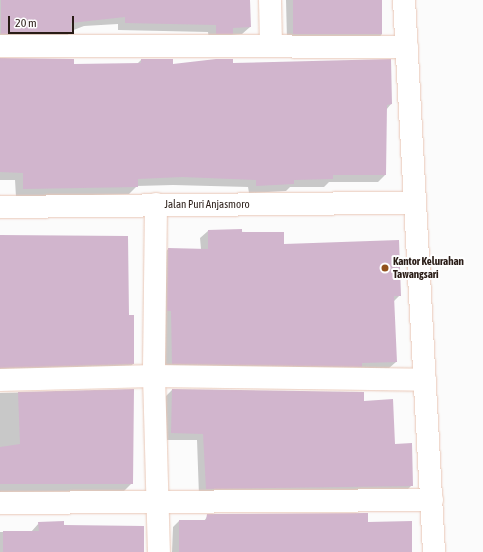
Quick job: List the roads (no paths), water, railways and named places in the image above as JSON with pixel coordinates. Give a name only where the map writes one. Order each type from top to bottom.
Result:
[{"type":"street","points":[[270,0],[271,45]]},
{"type":"street","points":[[404,0],[434,552]]},
{"type":"street","points":[[0,46],[271,45],[407,47]]},
{"type":"street","name":"Jalan Puri Anjasmoro","points":[[0,207],[156,204],[415,203]]},
{"type":"street","points":[[156,204],[154,376],[160,501],[159,552]]},
{"type":"street","points":[[0,380],[154,376],[425,380]]},
{"type":"street","points":[[0,503],[432,500]]},
{"type":"place","name":"Kantor Kelurahan Tawangsari","points":[[385,268]]}]
